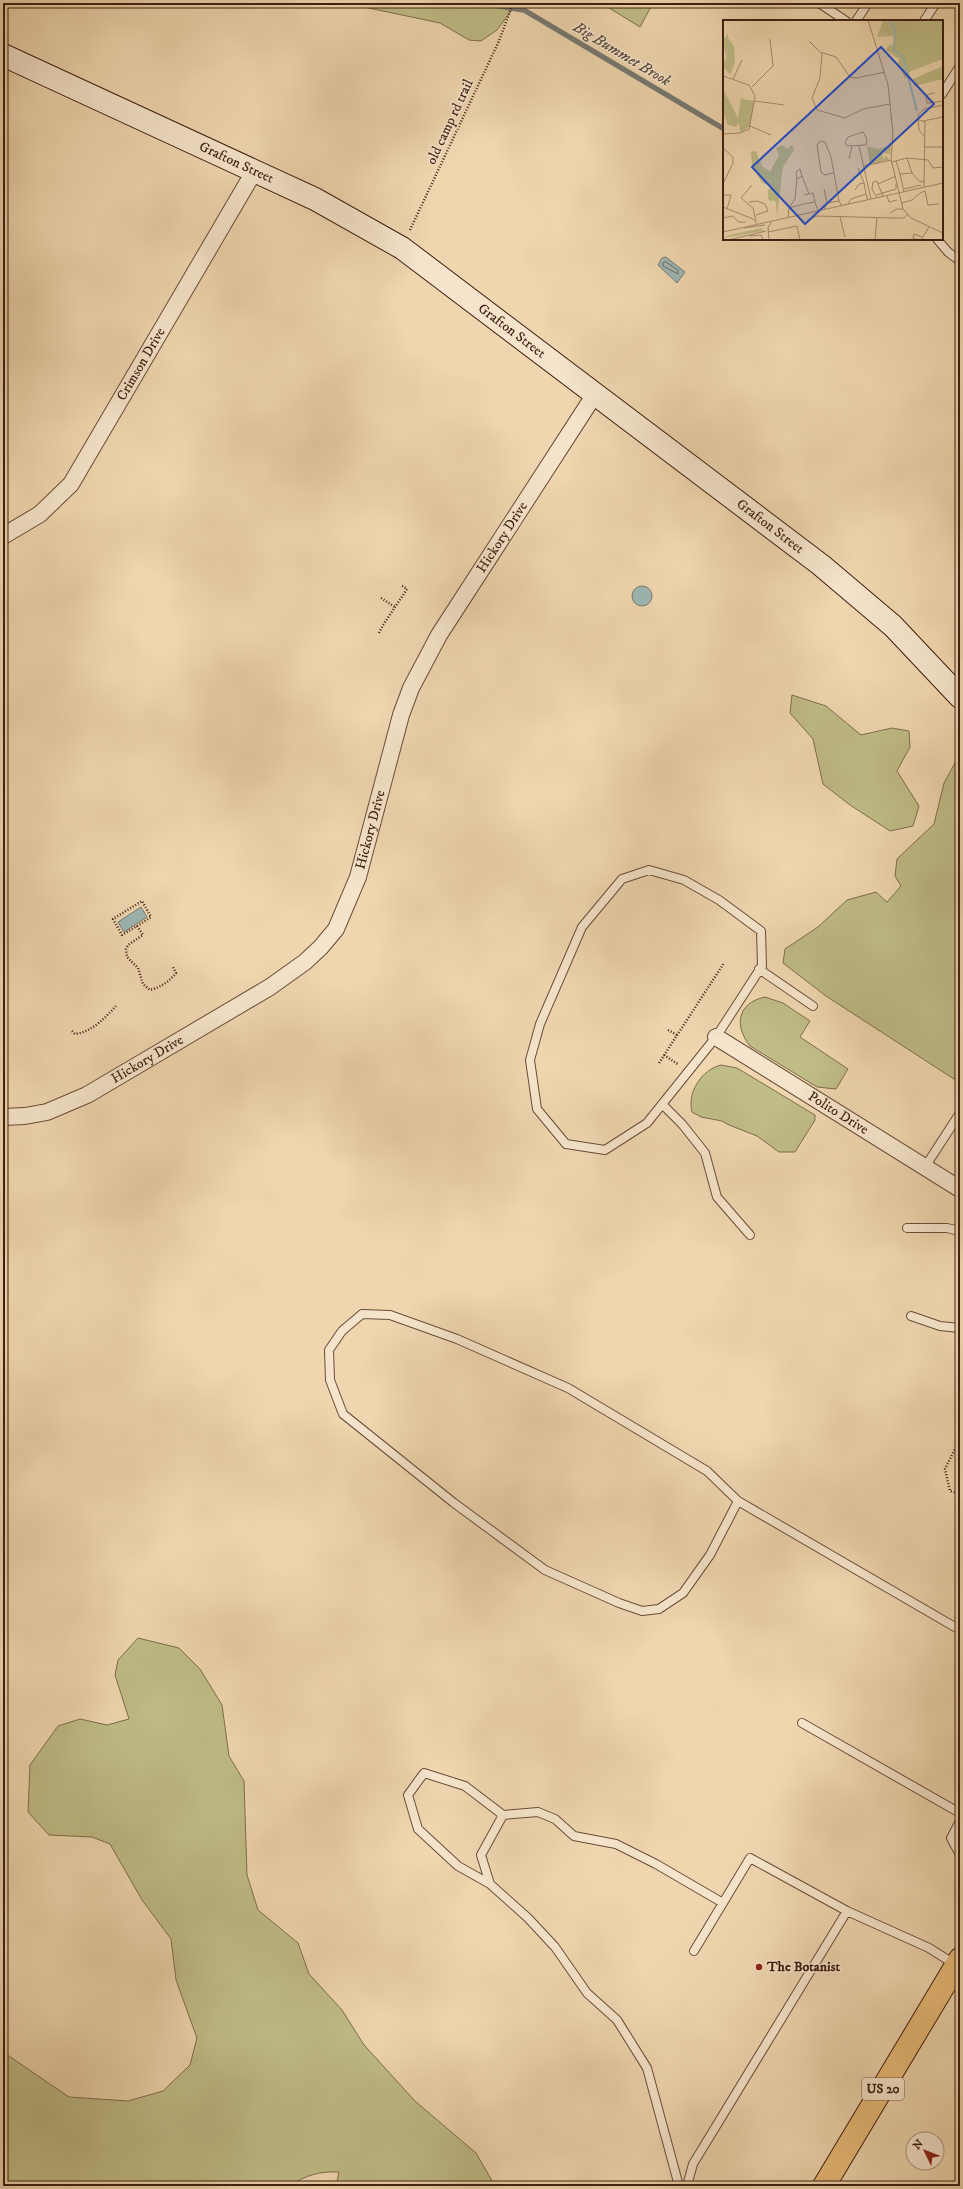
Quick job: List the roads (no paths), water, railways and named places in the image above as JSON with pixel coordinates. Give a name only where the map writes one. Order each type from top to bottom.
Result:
[{"type":"main road","name":"US 20","points":[[824,2186],[958,1962]]},
{"type":"street","name":"Grafton Street","points":[[3,55],[255,170],[321,202],[402,248],[821,565],[893,626],[960,697]]},
{"type":"street","name":"Crimson Drive","points":[[3,536],[40,514],[71,484],[255,170]]},
{"type":"street","name":"Hickory Drive","points":[[3,1118],[47,1112],[67,1105],[86,1095],[273,985],[305,962],[321,947],[338,924],[358,877],[401,715],[414,681],[439,635],[595,394]]},
{"type":"street","name":"Polito Drive","points":[[716,1037],[960,1189]]},
{"type":"lane","points":[[819,3],[844,20]]},
{"type":"lane","points":[[857,20],[868,3]]},
{"type":"lane","points":[[925,20],[936,3]]},
{"type":"lane","points":[[943,89],[960,66]]},
{"type":"lane","points":[[938,240],[958,260]]},
{"type":"lane","points":[[649,870],[684,880],[719,900],[761,931],[762,966],[716,1037],[647,1123],[605,1150],[566,1144],[537,1108],[530,1060],[540,1024],[582,927],[622,879],[649,870]]},
{"type":"lane","points":[[759,969],[813,1006]]},
{"type":"lane","points":[[662,1104],[682,1124],[705,1153],[717,1197],[750,1235]]},
{"type":"lane","points":[[925,1167],[960,1113]]},
{"type":"lane","points":[[907,1228],[947,1228],[960,1232]]},
{"type":"lane","points":[[738,1500],[710,1555],[683,1593],[659,1609],[642,1611],[619,1603],[545,1570],[454,1504],[343,1414],[330,1380],[329,1350],[342,1331],[362,1314],[390,1315],[450,1337],[568,1388],[707,1471],[738,1500],[960,1630]]},
{"type":"lane","points":[[911,1316],[940,1326],[960,1328]]},
{"type":"lane","points":[[802,1723],[960,1813]]},
{"type":"lane","points":[[679,2186],[647,2068],[617,2020],[587,1993],[555,1947],[528,1918],[490,1884],[458,1866],[418,1829],[408,1795],[424,1773],[465,1786],[503,1815],[538,1812],[555,1819],[574,1836],[616,1844],[656,1864],[723,1903]]},
{"type":"lane","points":[[490,1884],[481,1855],[503,1815]]},
{"type":"lane","points":[[960,1821],[951,1838],[960,1855]]},
{"type":"lane","points":[[694,1951],[750,1858],[847,1911],[958,1962]]},
{"type":"lane","points":[[687,2186],[693,2164],[847,1911]]},
{"type":"water","points":[[666,257],[685,272],[677,283],[658,265],[662,258]]},
{"type":"water","points":[[642,586],[649,589],[652,596],[649,603],[642,606],[635,603],[632,596],[635,589]]},
{"type":"water","points":[[141,907],[147,917],[124,932],[118,922]]},
{"type":"waterway","name":"Big Bummet Brook","points":[[481,3],[524,10],[723,128]]},
{"type":"place","name":"The Botanist","points":[[759,1967]]}]
